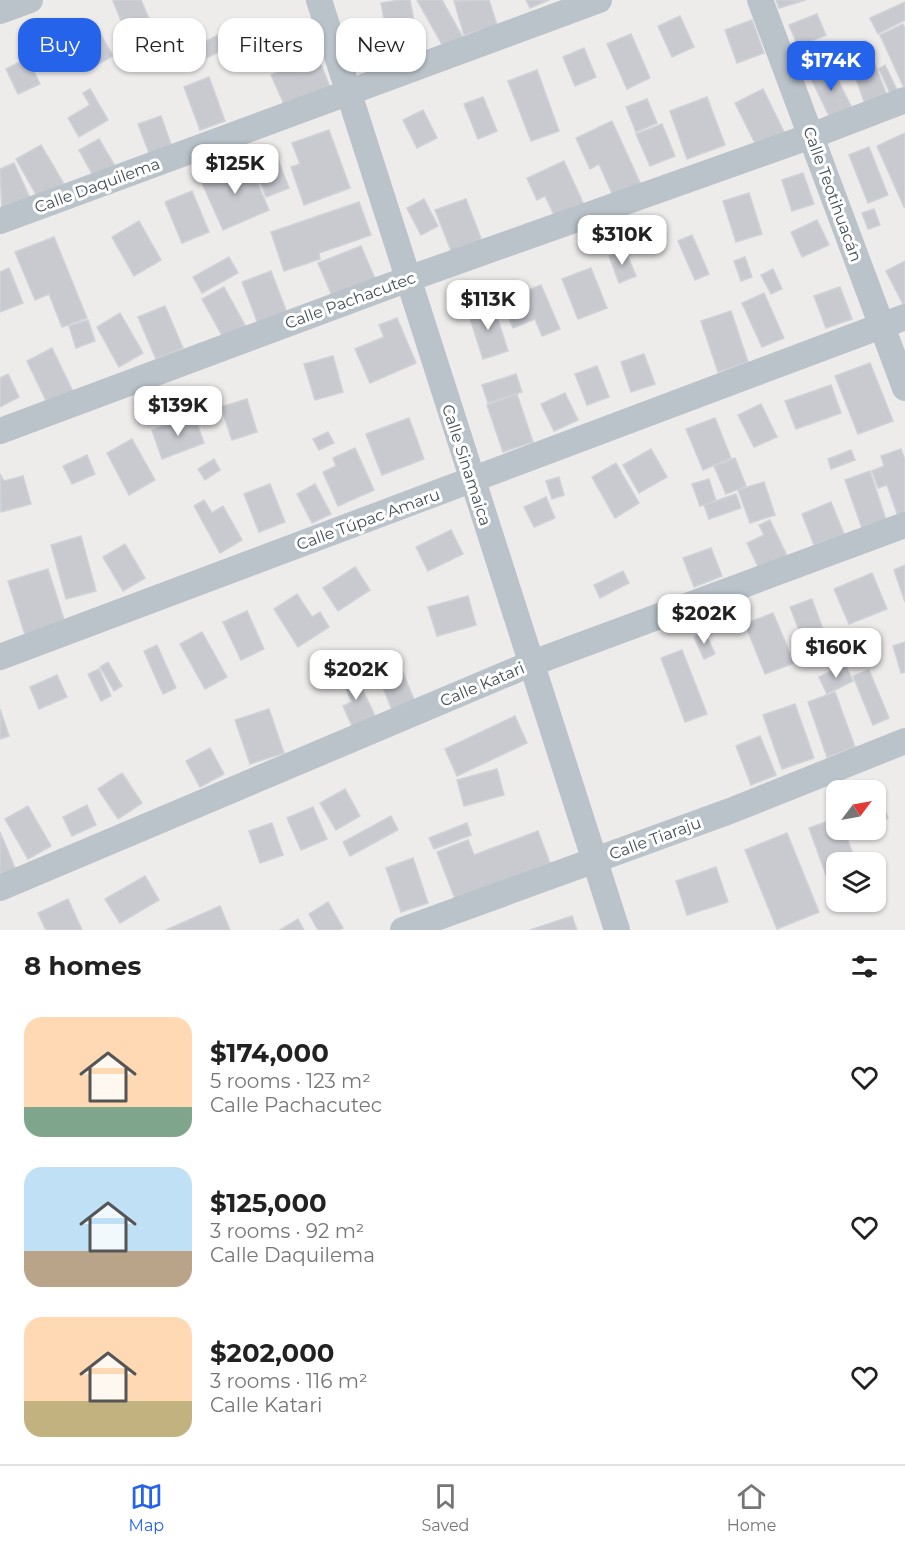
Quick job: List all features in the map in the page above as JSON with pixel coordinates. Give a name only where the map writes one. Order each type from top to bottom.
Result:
[{"type":"street","points":[[0,11],[30,0]]},
{"type":"street","name":"Calle Sinamaica","points":[[319,0],[592,861],[617,930]]},
{"type":"street","name":"Calle Daquilema","points":[[0,221],[599,0]]},
{"type":"street","name":"Calle Teotihuacán","points":[[760,0],[811,136],[893,321],[905,388]]},
{"type":"street","name":"Calle Pachacutec","points":[[0,431],[408,279],[811,136],[905,100]]},
{"type":"street","name":"Calle Túpac Amaru","points":[[0,657],[893,321]]},
{"type":"street","name":"Calle Katari","points":[[0,888],[530,664],[905,525]]},
{"type":"street","name":"Calle Tiaraju","points":[[403,930],[730,811],[905,741]]},
{"type":"building","points":[[141,0],[149,18],[120,18],[113,1]]},
{"type":"building","points":[[410,0],[413,18],[384,18],[381,3]]},
{"type":"building","points":[[417,0],[442,0],[467,45],[448,55]]},
{"type":"building","points":[[489,0],[497,25],[464,35],[454,1]]},
{"type":"building","points":[[526,0],[549,0],[530,8]]},
{"type":"building","points":[[776,0],[806,0],[779,8]]},
{"type":"building","points":[[905,2],[905,20],[878,34],[870,18]]},
{"type":"building","points":[[817,14],[826,35],[798,46],[789,25]]},
{"type":"building","points":[[680,16],[694,47],[672,57],[658,26]]},
{"type":"building","points":[[752,20],[764,53],[737,63],[725,30]]},
{"type":"building","points":[[903,24],[905,29],[905,90],[880,35]]},
{"type":"building","points":[[631,34],[650,78],[627,89],[607,44]]},
{"type":"building","points":[[101,35],[113,56],[101,63]]},
{"type":"building","points":[[218,35],[218,52],[206,58],[206,41]]},
{"type":"building","points":[[866,41],[887,96],[865,104],[845,48]]},
{"type":"building","points":[[584,48],[596,77],[575,86],[563,57]]},
{"type":"building","points":[[18,63],[18,72],[34,72],[40,84],[18,94],[6,69]]},
{"type":"building","points":[[885,65],[897,90],[890,93],[879,69]]},
{"type":"building","points":[[831,66],[852,108],[830,118],[810,76]]},
{"type":"building","points":[[537,70],[559,131],[531,141],[508,81]]},
{"type":"building","points":[[278,72],[324,72],[333,94],[288,113],[271,75]]},
{"type":"building","points":[[209,77],[225,121],[200,130],[184,87]]},
{"type":"building","points":[[90,89],[108,120],[79,137],[68,118],[90,105],[83,93]]},
{"type":"building","points":[[763,89],[784,132],[756,145],[735,103]]},
{"type":"building","points":[[483,97],[497,131],[478,139],[464,104]]},
{"type":"building","points":[[707,97],[725,145],[687,159],[670,111]]},
{"type":"building","points":[[647,99],[657,123],[636,132],[626,107]]},
{"type":"building","points":[[423,110],[437,138],[417,148],[403,120]]},
{"type":"building","points":[[161,116],[173,150],[151,158],[138,124]]},
{"type":"building","points":[[612,121],[642,187],[615,200],[599,164],[590,169],[576,138]]},
{"type":"building","points":[[662,124],[675,156],[650,166],[636,134]]},
{"type":"building","points":[[329,130],[350,188],[304,205],[291,167],[300,164],[292,143]]},
{"type":"building","points":[[905,133],[905,207],[904,207],[877,146]]},
{"type":"building","points":[[99,139],[122,178],[101,190],[79,150]]},
{"type":"building","points":[[41,145],[64,184],[38,198],[16,159]]},
{"type":"building","points":[[869,147],[888,195],[868,203],[849,155]]},
{"type":"building","points":[[275,152],[289,188],[266,197],[252,161]]},
{"type":"building","points":[[248,161],[269,210],[223,230],[201,181]]},
{"type":"building","points":[[564,161],[584,205],[556,219],[545,196],[537,200],[527,178]]},
{"type":"building","points":[[14,163],[30,198],[2,211],[0,169]]},
{"type":"building","points":[[803,173],[814,204],[792,211],[782,180]]},
{"type":"building","points":[[192,191],[209,232],[182,243],[165,202]]},
{"type":"building","points":[[749,193],[762,234],[736,242],[723,201]]},
{"type":"building","points":[[424,199],[438,226],[421,235],[407,208]]},
{"type":"building","points":[[466,199],[482,241],[452,253],[435,210]]},
{"type":"building","points":[[359,202],[371,235],[319,253],[320,259],[284,271],[271,232]]},
{"type":"building","points":[[874,209],[880,225],[868,229],[862,213]]},
{"type":"building","points":[[817,220],[829,245],[802,257],[791,232]]},
{"type":"building","points":[[139,221],[161,260],[134,276],[112,237]]},
{"type":"building","points":[[692,235],[709,274],[695,280],[678,241]]},
{"type":"building","points":[[54,237],[87,318],[62,327],[49,294],[35,300],[15,252]]},
{"type":"building","points":[[361,246],[376,281],[333,298],[318,263]]},
{"type":"building","points":[[625,250],[636,276],[619,283],[609,256]]},
{"type":"building","points":[[229,257],[238,273],[202,293],[193,277]]},
{"type":"building","points":[[745,257],[752,277],[741,281],[734,261]]},
{"type":"building","points":[[905,261],[905,305],[904,306],[886,271]]},
{"type":"building","points":[[9,268],[23,303],[0,312],[0,272]]},
{"type":"building","points":[[591,268],[607,308],[578,319],[562,279]]},
{"type":"building","points":[[773,269],[782,289],[771,294],[761,275]]},
{"type":"building","points":[[271,271],[289,318],[260,329],[242,282]]},
{"type":"building","points":[[541,285],[560,329],[542,336],[535,319],[513,328],[501,301]]},
{"type":"building","points":[[224,287],[246,327],[224,339],[202,299]]},
{"type":"building","points":[[840,287],[852,319],[826,328],[814,296]]},
{"type":"building","points":[[764,293],[784,338],[762,347],[742,303]]},
{"type":"building","points":[[493,304],[508,351],[483,359],[468,312]]},
{"type":"building","points":[[165,306],[183,348],[156,359],[138,317]]},
{"type":"building","points":[[731,311],[748,362],[718,372],[701,321]]},
{"type":"building","points":[[120,313],[143,353],[119,367],[97,327]]},
{"type":"building","points":[[397,318],[416,363],[370,383],[355,349],[384,337],[379,325]]},
{"type":"building","points":[[88,320],[95,341],[76,348],[69,326]]},
{"type":"building","points":[[52,348],[76,398],[51,411],[27,361]]},
{"type":"building","points":[[644,354],[655,384],[631,392],[621,362]]},
{"type":"building","points":[[333,356],[343,392],[315,400],[304,364]]},
{"type":"building","points":[[870,363],[893,421],[858,434],[835,376]]},
{"type":"building","points":[[597,366],[609,397],[587,405],[575,374]]},
{"type":"building","points":[[8,374],[19,397],[0,407],[0,378]]},
{"type":"building","points":[[516,374],[522,392],[488,403],[482,385]]},
{"type":"building","points":[[831,385],[841,413],[796,429],[785,401]]},
{"type":"building","points":[[565,393],[578,420],[554,431],[541,404]]},
{"type":"building","points":[[517,394],[533,442],[503,452],[487,405]]},
{"type":"building","points":[[247,399],[257,432],[232,440],[221,407]]},
{"type":"building","points":[[761,404],[777,437],[754,447],[738,415]]},
{"type":"building","points":[[194,415],[204,443],[162,459],[152,430]]},
{"type":"building","points":[[409,418],[424,459],[382,475],[366,434]]},
{"type":"building","points":[[715,418],[731,458],[703,470],[686,429]]},
{"type":"building","points":[[328,432],[334,443],[319,450],[313,439]]},
{"type":"building","points":[[132,439],[155,480],[129,495],[107,453]]},
{"type":"building","points":[[355,448],[374,490],[338,506],[323,472],[336,466],[333,458]]},
{"type":"building","points":[[651,449],[667,477],[639,493],[623,465]]},
{"type":"building","points":[[901,449],[905,460],[905,514],[898,516],[887,485],[878,488],[872,471],[884,466],[881,456]]},
{"type":"building","points":[[851,450],[855,460],[831,469],[828,459]]},
{"type":"building","points":[[87,455],[95,474],[72,484],[63,466]]},
{"type":"building","points":[[735,458],[746,486],[726,494],[714,466]]},
{"type":"building","points":[[214,459],[220,470],[205,480],[198,469]]},
{"type":"building","points":[[616,463],[639,503],[615,518],[592,477]]},
{"type":"building","points":[[870,471],[887,523],[863,531],[845,480]]},
{"type":"building","points":[[0,474],[4,481],[23,476],[31,504],[1,512]]},
{"type":"building","points":[[559,477],[564,495],[552,499],[546,481]]},
{"type":"building","points":[[709,479],[716,501],[700,506],[692,484]]},
{"type":"building","points":[[764,482],[775,515],[750,523],[738,490]]},
{"type":"building","points":[[270,484],[285,522],[259,532],[244,494]]},
{"type":"building","points":[[315,484],[331,514],[312,523],[297,494]]},
{"type":"building","points":[[736,494],[741,508],[709,519],[704,505]]},
{"type":"building","points":[[546,497],[555,518],[534,527],[524,507]]},
{"type":"building","points":[[204,500],[212,513],[223,506],[242,540],[220,553],[194,506]]},
{"type":"building","points":[[831,502],[844,534],[814,545],[802,514]]},
{"type":"building","points":[[770,520],[788,558],[760,571],[747,543],[764,535],[759,525]]},
{"type":"building","points":[[451,530],[463,554],[428,571],[416,547]]},
{"type":"building","points":[[81,536],[96,591],[66,599],[51,545]]},
{"type":"building","points":[[125,544],[145,578],[123,591],[103,557]]},
{"type":"building","points":[[711,548],[722,576],[694,587],[683,558]]},
{"type":"building","points":[[905,565],[905,602],[894,570]]},
{"type":"building","points":[[355,567],[370,590],[338,611],[323,588]]},
{"type":"building","points":[[48,569],[67,629],[27,641],[8,581]]},
{"type":"building","points":[[623,571],[629,583],[600,598],[594,585]]},
{"type":"building","points":[[872,573],[887,609],[849,624],[834,589]]},
{"type":"building","points":[[297,594],[312,617],[320,612],[329,627],[298,647],[274,609]]},
{"type":"building","points":[[468,596],[476,625],[437,636],[428,607]]},
{"type":"building","points":[[812,599],[829,646],[808,653],[790,607]]},
{"type":"building","points":[[247,611],[264,649],[241,660],[223,622]]},
{"type":"building","points":[[773,613],[794,663],[765,674],[745,624]]},
{"type":"building","points":[[202,632],[227,677],[205,689],[180,644]]},
{"type":"building","points":[[705,632],[715,654],[704,659],[694,637]]},
{"type":"building","points":[[905,642],[905,672],[901,673],[893,646]]},
{"type":"building","points":[[157,645],[176,688],[163,694],[144,651]]},
{"type":"building","points":[[682,650],[707,714],[685,722],[661,658]]},
{"type":"building","points":[[394,651],[415,702],[392,710],[372,660]]},
{"type":"building","points":[[108,662],[122,686],[114,691],[100,667]]},
{"type":"building","points":[[845,664],[853,681],[827,694],[819,677]]},
{"type":"building","points":[[99,669],[111,696],[101,701],[88,674]]},
{"type":"building","points":[[353,669],[376,718],[353,728],[343,706],[352,702],[339,674]]},
{"type":"building","points":[[869,670],[889,718],[873,725],[853,676]]},
{"type":"building","points":[[57,675],[67,697],[39,709],[30,687]]},
{"type":"building","points":[[835,692],[855,747],[827,757],[808,702]]},
{"type":"building","points":[[795,704],[814,758],[782,769],[763,715]]},
{"type":"building","points":[[0,709],[9,736],[0,739]]},
{"type":"building","points":[[269,709],[284,753],[250,764],[235,720]]},
{"type":"building","points":[[515,716],[527,743],[457,776],[445,749]]},
{"type":"building","points":[[760,736],[776,775],[751,785],[736,746]]},
{"type":"building","points":[[210,748],[224,774],[200,787],[186,761]]},
{"type":"building","points":[[497,769],[504,795],[464,806],[457,780]]},
{"type":"building","points":[[122,773],[142,803],[118,819],[98,789]]},
{"type":"building","points":[[345,789],[360,816],[336,830],[320,803]]},
{"type":"building","points":[[87,805],[96,825],[72,836],[63,817]]},
{"type":"building","points":[[28,806],[51,846],[28,859],[5,819]]},
{"type":"building","points":[[313,807],[327,839],[301,850],[287,818]]},
{"type":"building","points":[[391,816],[398,830],[350,856],[343,842]]},
{"type":"building","points":[[826,822],[826,840],[848,840],[852,852],[826,852],[826,875],[809,828]]},
{"type":"building","points":[[272,823],[283,855],[260,863],[249,831]]},
{"type":"building","points":[[467,823],[471,835],[434,849],[429,838]]},
{"type":"building","points":[[538,831],[550,863],[455,899],[437,852],[468,840],[474,855]]},
{"type":"building","points":[[0,832],[18,875],[0,882]]},
{"type":"building","points":[[787,833],[819,912],[777,929],[745,850]]},
{"type":"building","points":[[413,858],[428,903],[401,912],[386,868]]},
{"type":"building","points":[[716,867],[728,902],[687,915],[676,881]]},
{"type":"building","points":[[145,876],[159,900],[120,923],[105,899]]},
{"type":"building","points":[[68,899],[82,930],[46,930],[38,913]]},
{"type":"building","points":[[328,902],[343,928],[339,930],[318,930],[309,914]]},
{"type":"building","points":[[220,906],[230,930],[166,930]]},
{"type":"building","points":[[572,916],[577,930],[530,930]]},
{"type":"building","points":[[298,919],[304,930],[280,930]]}]
